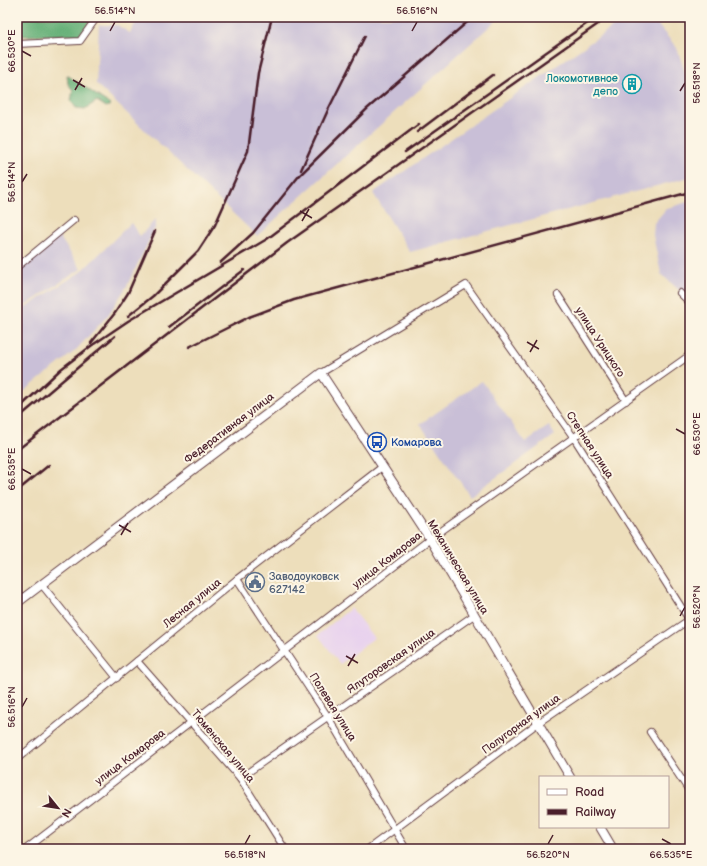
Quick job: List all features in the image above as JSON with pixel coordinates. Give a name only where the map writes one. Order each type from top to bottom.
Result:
[{"type":"street","points":[[17,44],[80,41],[97,17]]},
{"type":"street","points":[[17,267],[74,220]]},
{"type":"street","name":"Федеративная улица","points":[[17,603],[321,373],[466,285]]},
{"type":"street","name":"Степная улица","points":[[466,285],[574,438],[690,620]]},
{"type":"street","points":[[680,293],[690,303]]},
{"type":"street","name":"улица Урицкого","points":[[558,295],[626,401]]},
{"type":"street","name":"улица Комарова","points":[[26,849],[286,652],[430,539],[690,355]]},
{"type":"street","name":"Механическая улица","points":[[321,373],[430,539],[569,776]]},
{"type":"street","name":"Лесная улица","points":[[17,759],[237,579],[382,467]]},
{"type":"street","name":"Полевая улица","points":[[237,579],[328,717],[406,849]]},
{"type":"street","points":[[42,585],[117,678]]},
{"type":"street","name":"Ялуторовская улица","points":[[240,778],[474,615]]},
{"type":"street","name":"Полугорная улица","points":[[368,849],[538,723],[690,620]]},
{"type":"street","name":"Тюменская улица","points":[[137,662],[240,778],[285,849]]},
{"type":"street","points":[[650,732],[690,792]]},
{"type":"street","points":[[601,828],[613,849]]},
{"type":"shaded area","points":[[139,17],[500,17],[257,236],[96,84],[99,25],[117,25],[130,33]]},
{"type":"shaded area","points":[[627,17],[651,17],[677,48],[690,88],[690,177],[410,252],[373,193]]},
{"type":"shaded area","points":[[690,201],[690,296],[679,290],[661,274],[653,235],[654,223],[666,209]]},
{"type":"shaded area","points":[[156,219],[156,226],[127,286],[108,315],[75,351],[17,397],[17,313],[82,271],[131,223],[140,236]]},
{"type":"shaded area","points":[[59,236],[81,269],[17,311],[17,270]]},
{"type":"shaded area","points":[[482,381],[525,442],[549,426],[555,435],[470,496],[420,424]]},
{"type":"shaded area","points":[[351,608],[374,638],[340,664],[318,635]]},
{"type":"green space","points":[[17,17],[93,17],[80,35],[17,36]]},
{"type":"green space","points":[[67,75],[111,105],[106,107],[97,101],[85,109],[76,108],[71,101],[73,90],[68,84]]},
{"type":"railway","points":[[128,316],[153,296],[198,251],[215,225],[248,151],[258,73],[272,17]]},
{"type":"railway","points":[[220,263],[253,233],[299,176],[367,109],[473,17]]},
{"type":"railway","points":[[405,152],[596,17]]},
{"type":"railway","points":[[17,450],[287,243],[608,17]]},
{"type":"railway","points":[[301,170],[328,110],[365,36]]},
{"type":"railway","points":[[417,132],[493,75]]},
{"type":"railway","points":[[17,410],[61,369],[91,346],[128,321],[267,239],[419,124]]},
{"type":"railway","points":[[189,347],[249,317],[294,300],[690,192]]},
{"type":"railway","points":[[91,343],[115,313],[128,293],[155,231]]},
{"type":"railway","points":[[169,327],[244,270]]},
{"type":"railway","points":[[17,419],[115,336]]},
{"type":"railway","points":[[17,491],[49,465]]},
{"type":"place","name":"Локомотивное депо","points":[[632,84]]},
{"type":"place","name":"Комарова","points":[[377,442]]},
{"type":"place","name":"Заводоуковск 627142","points":[[255,582]]}]
